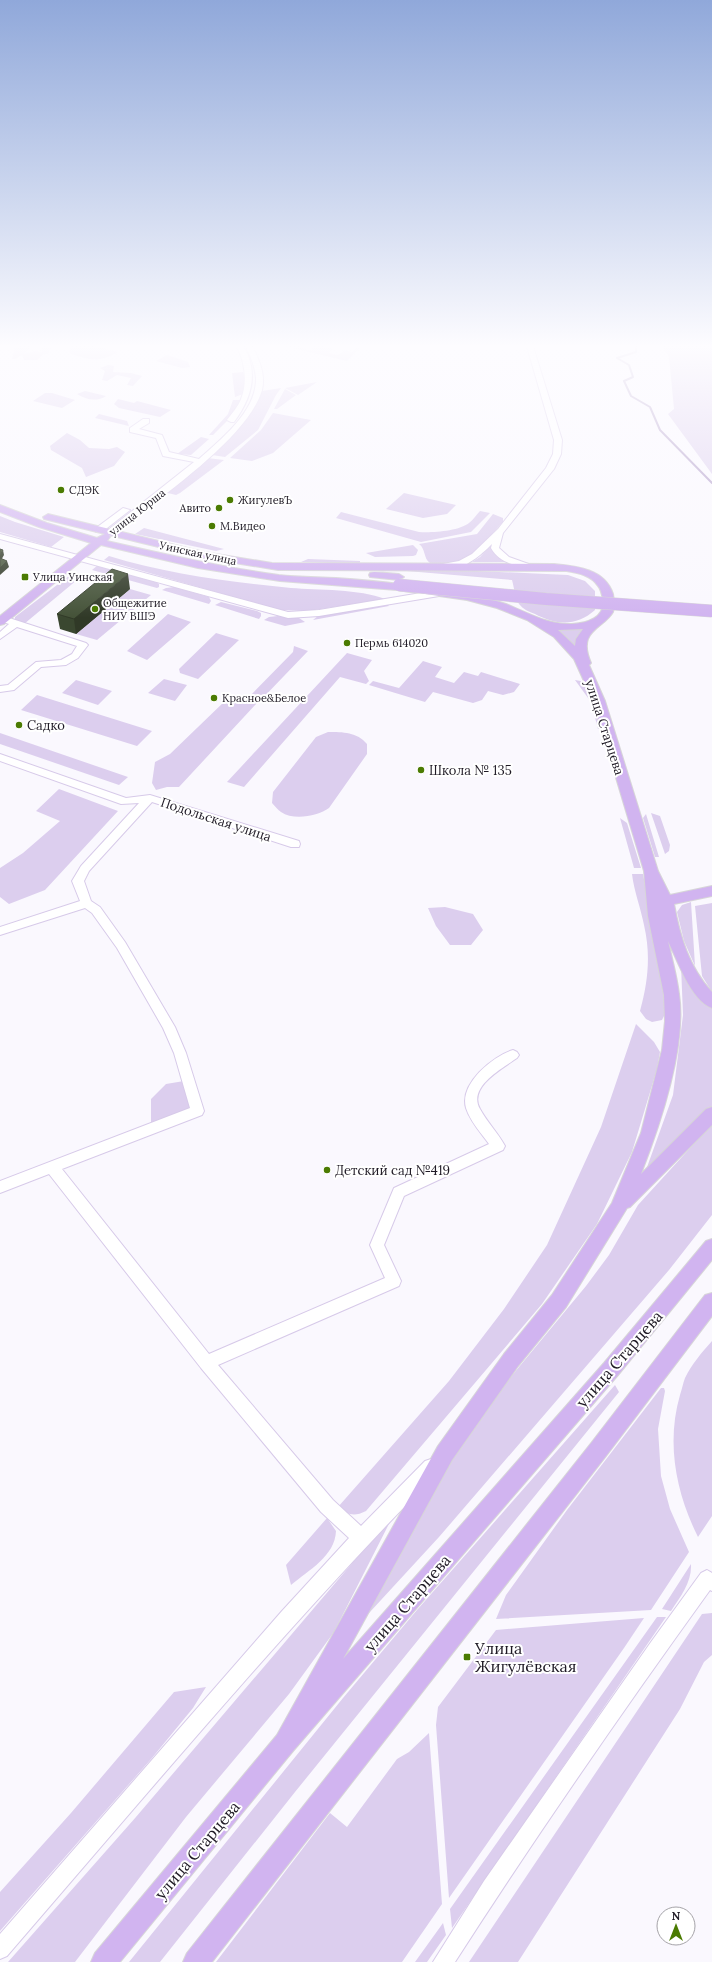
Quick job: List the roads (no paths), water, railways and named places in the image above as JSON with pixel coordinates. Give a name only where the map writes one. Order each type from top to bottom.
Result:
[{"type":"main road","name":"Уинская улица","points":[[0,507],[204,555],[268,566],[399,581]]},
{"type":"main road","name":"Уинская улица","points":[[0,507],[43,525],[87,539],[237,573],[280,578],[334,581],[399,581]]},
{"type":"main road","name":"улица Юрша","points":[[1,618],[69,554],[99,530]]},
{"type":"main road","name":"улица Юрша","points":[[1,618],[82,558],[110,533]]},
{"type":"main road","points":[[268,566],[533,566],[566,567],[590,574],[602,581],[608,591],[609,605],[607,612],[582,638],[581,642],[583,657],[590,677]]},
{"type":"main road","name":"улица Старцева","points":[[334,581],[477,600],[510,609],[542,623],[568,644],[579,657],[590,677],[650,871],[666,901],[673,937],[696,984],[712,1002]]},
{"type":"main road","points":[[399,581],[712,603]]},
{"type":"main road","points":[[399,581],[546,599],[712,611]]},
{"type":"main road","points":[[542,623],[563,628],[574,627],[600,620]]},
{"type":"main road","points":[[285,1743],[445,1453],[511,1360],[559,1302],[619,1207],[649,1133],[662,1086],[671,1043],[673,1021],[672,995],[655,916],[650,871]]},
{"type":"main road","points":[[655,916],[666,901],[712,891]]},
{"type":"main road","points":[[619,1207],[712,1114]]},
{"type":"main road","name":"улица Старцева","points":[[104,1962],[285,1743],[606,1375],[712,1247]]},
{"type":"main road","points":[[196,1962],[594,1455],[712,1301]]},
{"type":"street","name":"улица Юрша","points":[[150,435],[159,437],[166,454],[187,462],[228,435]]},
{"type":"street","name":"улица Юрша","points":[[110,533],[198,455],[218,435]]},
{"type":"street","points":[[446,566],[461,563],[475,556],[501,531],[550,469],[557,454],[558,440],[556,435]]},
{"type":"street","name":"улица Юрша","points":[[99,530],[166,479]]},
{"type":"street","points":[[501,531],[495,548],[497,552],[508,560],[533,566]]},
{"type":"street","points":[[0,536],[69,554],[272,612],[288,615],[319,613],[439,594]]},
{"type":"street","points":[[0,689],[11,688],[39,664],[63,663],[75,656],[83,645],[14,624],[1,618]]},
{"type":"street","points":[[0,636],[14,624]]},
{"type":"street","name":"Подольская улица","points":[[0,757],[125,802],[150,798],[295,844]]},
{"type":"street","points":[[0,1187],[51,1166],[197,1111],[180,1053],[169,1027],[121,945],[96,910],[86,903],[78,881],[85,869],[150,798]]},
{"type":"street","points":[[0,931],[86,903]]},
{"type":"street","points":[[206,1363],[394,1281],[377,1245],[399,1192],[498,1146],[472,1107],[473,1087],[490,1069],[513,1054]]},
{"type":"street","points":[[51,1166],[206,1363],[327,1506],[361,1538]]},
{"type":"street","points":[[0,1949],[283,1623],[361,1538],[445,1453]]},
{"type":"street","points":[[444,1962],[496,1882],[657,1648],[710,1581]]},
{"type":"waterway","points":[[664,435],[712,483]]},
{"type":"place","name":"СДЭК","points":[[61,490]]},
{"type":"place","name":"ЖигулевЪ","points":[[230,500]]},
{"type":"place","name":"Авито","points":[[219,508]]},
{"type":"place","name":"М.Видео","points":[[212,526]]},
{"type":"place","name":"Улица Уинская","points":[[25,577]]},
{"type":"place","name":"Общежитие НИУ ВШЭ","points":[[95,609]]},
{"type":"place","name":"Пермь 614020","points":[[347,643]]},
{"type":"place","name":"Красное&Белое","points":[[214,698]]},
{"type":"place","name":"Садко","points":[[19,725]]},
{"type":"place","name":"Школа № 135","points":[[421,770]]},
{"type":"place","name":"Детский сад №419","points":[[327,1170]]},
{"type":"place","name":"Улица Жигулёвская","points":[[467,1657]]}]
